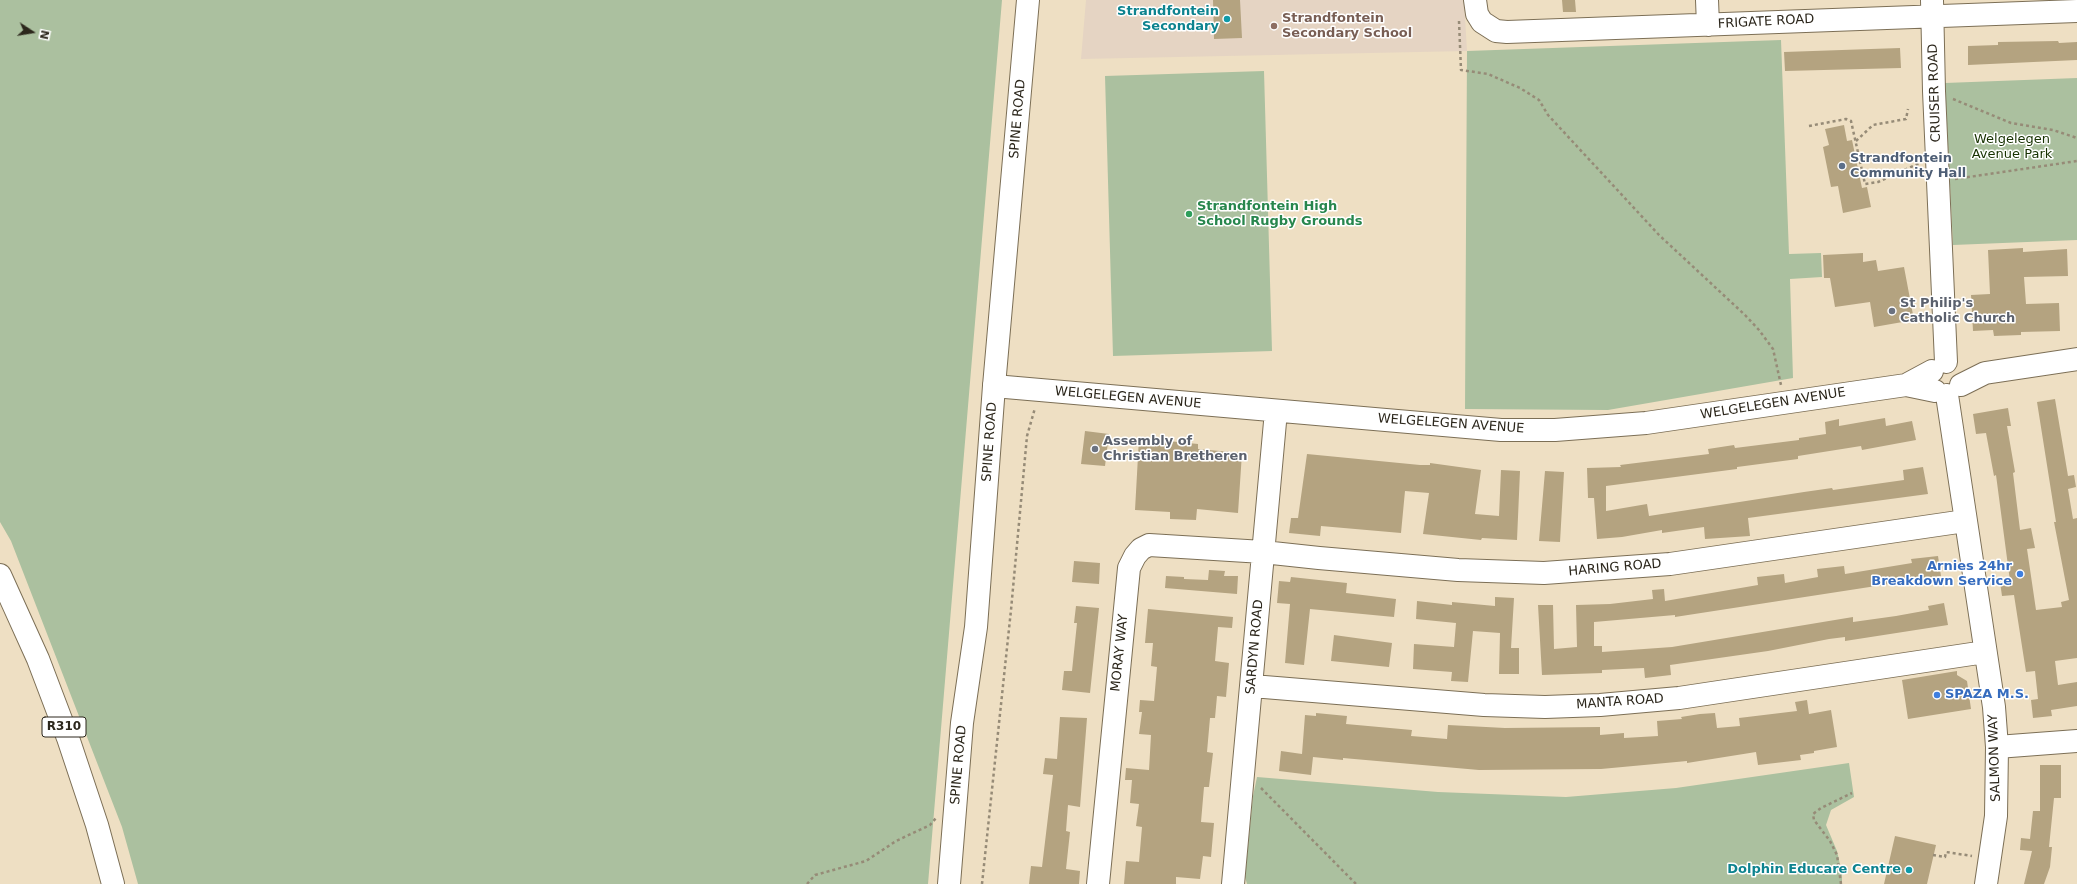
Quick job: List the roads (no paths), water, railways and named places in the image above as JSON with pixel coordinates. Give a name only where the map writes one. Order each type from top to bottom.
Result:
[{"type":"street","name":"SPINE ROAD","points":[[949,884],[962,723],[976,627],[994,386],[1028,0]]},
{"type":"street","name":"FRIGATE ROAD","points":[[1475,0],[1477,14],[1482,22],[1496,31],[1708,25],[1933,8],[2077,10]]},
{"type":"street","points":[[1707,0],[1708,25]]},
{"type":"street","name":"CRUISER ROAD","points":[[1933,8],[1934,92],[1946,379]]},
{"type":"street","name":"WELGELEGEN AVENUE","points":[[994,386],[1501,430],[1555,430],[1646,423],[2077,359]]},
{"type":"street","name":"SALMON WAY","points":[[1946,379],[1965,521],[1994,707],[1997,747],[1996,816],[1986,884]]},
{"type":"street","name":"SARDYN ROAD","points":[[1233,884],[1276,411]]},
{"type":"street","name":"HARING ROAD","points":[[1263,552],[1458,570],[1552,573],[1670,564],[1965,521]]},
{"type":"street","name":"MORAY WAY","points":[[1098,884],[1129,568],[1138,552],[1149,545],[1263,552]]},
{"type":"street","name":"R310","points":[[0,575],[22,622],[62,723],[97,825],[113,884]]},
{"type":"street","name":"MANTA ROAD","points":[[1252,686],[1484,705],[1545,707],[1600,705],[1686,696],[1985,652]]},
{"type":"street","points":[[1997,747],[2077,741]]},
{"type":"place","name":"Strandfontein Secondary","points":[[1227,19]]},
{"type":"place","name":"Strandfontein Secondary School","points":[[1274,26]]},
{"type":"place","name":"Strandfontein Community Hall","points":[[1842,166]]},
{"type":"place","name":"Strandfontein High School Rugby Grounds","points":[[1189,214]]},
{"type":"place","name":"St Philip's Catholic Church","points":[[1892,311]]},
{"type":"place","name":"Assembly of Christian Bretheren","points":[[1095,449]]},
{"type":"place","name":"Arnies 24hr Breakdown Service","points":[[2020,574]]},
{"type":"place","name":"SPAZA M.S.","points":[[1937,695]]},
{"type":"place","name":"Dolphin Educare Centre","points":[[1909,870]]},
{"type":"park label","name":"Welgelegen Avenue Park","points":[[2012,148]]}]
